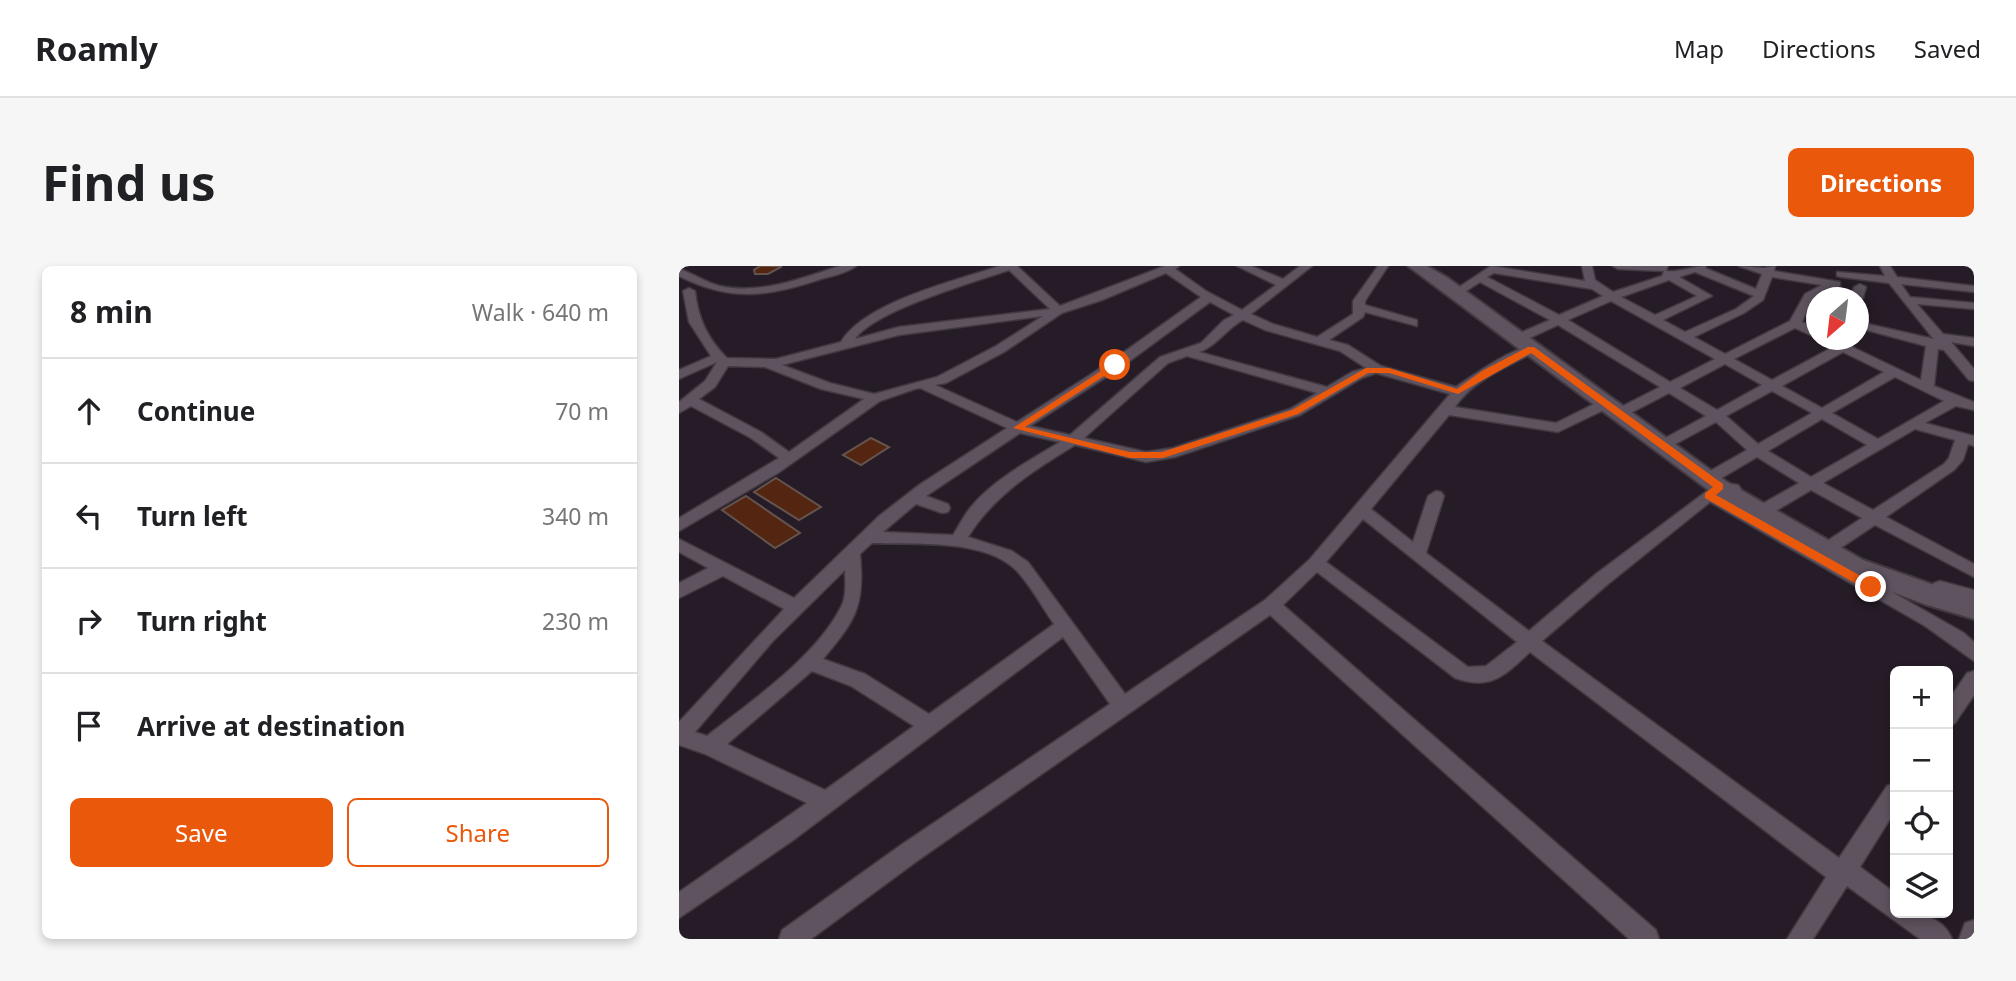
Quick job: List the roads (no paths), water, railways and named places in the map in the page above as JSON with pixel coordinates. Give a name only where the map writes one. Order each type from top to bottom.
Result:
[{"type":"street","points":[[679,272],[708,285],[732,291],[765,289],[851,266]]},
{"type":"street","points":[[846,342],[854,331],[880,315],[1011,266],[1058,311]]},
{"type":"street","points":[[957,542],[977,510],[991,496],[1032,465],[1072,442],[1156,366],[1171,356],[1200,349],[1229,323],[1307,266]]},
{"type":"street","points":[[1320,340],[1359,314],[1359,301],[1383,266]]},
{"type":"street","points":[[1587,266],[1593,286]]},
{"type":"street","points":[[1618,266],[1665,270],[1698,267],[1761,295]]},
{"type":"street","points":[[1744,266],[1974,289]]},
{"type":"street","points":[[1885,266],[1935,340],[1948,347],[1974,377]]},
{"type":"street","points":[[679,375],[721,360],[767,364],[787,361],[846,342],[945,323],[1058,311],[1098,298],[1170,267],[1209,297],[1269,327],[1344,348],[1376,369],[1458,392]]},
{"type":"street","points":[[1251,267],[1284,284]]},
{"type":"street","points":[[1428,268],[1457,293],[1719,490],[1871,587],[1958,638],[1974,653]]},
{"type":"street","points":[[1457,293],[1493,268],[1593,286],[1879,445]]},
{"type":"street","points":[[791,939],[909,853],[1271,605],[1316,564],[1446,410],[1458,392],[1559,320],[1665,270]]},
{"type":"street","points":[[1654,320],[1706,296],[1665,270]]},
{"type":"street","points":[[1684,337],[1740,311],[1761,295],[1770,270]]},
{"type":"street","points":[[1839,275],[1856,287]]},
{"type":"street","points":[[1446,410],[1558,428],[1669,387],[1795,323],[1807,296],[1839,275]]},
{"type":"street","points":[[1479,277],[1559,320],[1717,416],[1756,450],[1812,484],[1973,571]]},
{"type":"street","points":[[1864,287],[1894,283]]},
{"type":"street","points":[[708,285],[684,293],[693,322],[721,360]]},
{"type":"street","points":[[828,802],[710,746],[679,736],[796,607],[867,537],[914,497],[1115,365],[1209,297]]},
{"type":"street","points":[[1907,300],[1974,306]]},
{"type":"street","points":[[1359,307],[1413,323]]},
{"type":"street","points":[[679,525],[790,458],[875,398],[941,380],[1028,332],[1058,311]]},
{"type":"street","points":[[1795,323],[1806,328]]},
{"type":"street","points":[[1869,327],[1935,340],[1974,342]]},
{"type":"street","points":[[1927,386],[1935,340]]},
{"type":"street","points":[[1661,446],[1773,386],[1832,350]]},
{"type":"street","points":[[1857,350],[1954,401],[1974,406]]},
{"type":"street","points":[[1185,352],[1329,392]]},
{"type":"street","points":[[679,409],[710,384],[721,360]]},
{"type":"street","points":[[767,364],[826,386],[875,398]]},
{"type":"street","points":[[921,384],[1018,428],[1130,455],[1163,455],[1285,416],[1357,375],[1376,369]]},
{"type":"street","points":[[1316,564],[1456,670],[1467,675],[1486,676],[1529,643],[1602,579],[1719,490],[1756,450],[1896,371]]},
{"type":"street","points":[[691,400],[755,435],[790,458]]},
{"type":"street","points":[[1768,508],[1954,401]]},
{"type":"street","points":[[1833,545],[1949,467],[1968,440],[1915,425]]},
{"type":"street","points":[[1719,490],[1735,490],[1874,568],[1974,597]]},
{"type":"street","points":[[1719,490],[1854,567],[1933,597],[1974,609]]},
{"type":"street","points":[[1417,555],[1436,496]]},
{"type":"street","points":[[914,497],[942,508]]},
{"type":"street","points":[[1361,509],[1529,643],[1890,904]]},
{"type":"street","points":[[867,537],[957,542],[994,548],[1009,555],[1022,566],[1124,708]]},
{"type":"street","points":[[679,545],[796,607]]},
{"type":"street","points":[[710,746],[810,662],[850,608],[854,592],[852,551]]},
{"type":"street","points":[[679,591],[723,568]]},
{"type":"street","points":[[1871,587],[1974,616]]},
{"type":"street","points":[[1271,605],[1647,939]]},
{"type":"street","points":[[679,906],[828,802],[1065,626]]},
{"type":"street","points":[[810,662],[842,671],[931,726]]},
{"type":"street","points":[[1953,711],[1972,687]]},
{"type":"street","points":[[1799,939],[1890,801]]},
{"type":"street","points":[[1911,918],[1940,939]]},
{"type":"street","points":[[1971,939],[1974,932]]}]
